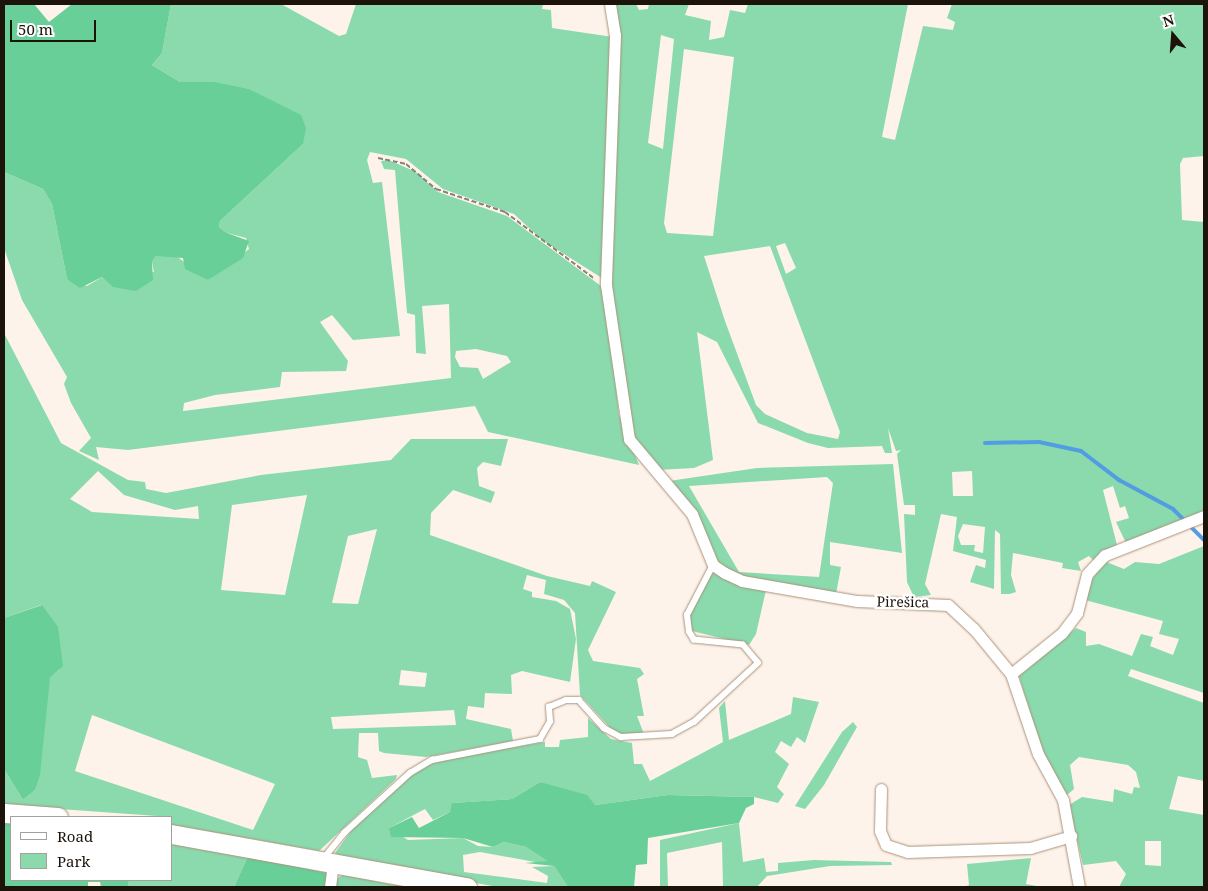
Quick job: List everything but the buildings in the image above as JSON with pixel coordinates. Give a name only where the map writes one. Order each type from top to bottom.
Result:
[{"type":"main road","points":[[4,813],[44,816]]},
{"type":"main road","points":[[172,834],[328,860],[467,887]]},
{"type":"street","points":[[610,4],[615,35],[606,285],[629,438],[692,514],[713,564]]},
{"type":"street","points":[[1011,674],[1062,634],[1077,613],[1087,574],[1105,555],[1199,518]]},
{"type":"street","name":"Pirešica","points":[[713,564],[742,581],[804,593],[857,601],[948,605],[1011,674],[1038,754],[1062,800],[1072,836],[1079,887]]},
{"type":"street","points":[[881,790],[880,830],[886,845],[907,852],[1030,848],[1072,836]]},
{"type":"street","points":[[328,860],[330,887]]},
{"type":"lane","points":[[328,860],[344,833],[410,773],[432,760],[540,739],[550,722],[549,707],[566,700],[579,700],[604,728],[621,737],[672,734],[694,722],[758,663],[744,645],[694,640],[689,632],[687,616],[713,564]]},
{"type":"path","points":[[378,158],[406,164],[436,189],[505,212],[541,243],[606,285]]},
{"type":"green space","points":[[4,4],[34,4],[49,22],[72,4],[171,4],[162,53],[152,65],[180,82],[214,82],[249,89],[301,115],[306,128],[303,144],[220,221],[219,227],[227,233],[249,241],[243,258],[208,280],[185,269],[183,258],[156,256],[152,262],[153,280],[136,291],[113,287],[102,277],[80,288],[67,279],[52,204],[43,189],[4,172]]},
{"type":"green space","points":[[171,4],[281,4],[339,36],[346,34],[356,4],[543,4],[542,9],[551,10],[552,28],[613,37],[605,280],[542,240],[514,214],[443,189],[406,159],[370,152],[367,160],[373,183],[382,182],[400,336],[353,340],[332,315],[320,322],[348,361],[346,371],[282,372],[280,387],[215,395],[184,403],[183,411],[451,378],[449,304],[422,306],[426,354],[416,353],[415,315],[407,313],[395,170],[384,169],[381,161],[389,160],[416,172],[438,192],[507,216],[605,289],[619,415],[639,465],[488,432],[475,406],[128,450],[96,447],[99,460],[79,451],[91,438],[71,403],[64,384],[67,377],[22,300],[4,248],[4,172],[43,189],[52,204],[67,279],[87,286],[102,277],[107,281],[154,272],[152,262],[156,256],[175,255],[208,280],[249,249],[246,238],[227,233],[219,227],[220,221],[303,144],[249,89],[180,82],[152,65],[162,53]],"holes":[[[476,349],[507,356],[511,362],[483,379],[478,368],[460,367],[455,357],[456,351]]]},
{"type":"green space","points":[[616,4],[636,4],[639,10],[648,9],[649,4],[689,4],[685,15],[711,21],[709,40],[724,37],[730,10],[745,13],[748,4],[908,4],[882,137],[895,140],[923,26],[953,30],[955,22],[947,18],[952,4],[1204,4],[1204,156],[1183,158],[1180,164],[1182,220],[1204,222],[1204,512],[1126,543],[1116,522],[1129,518],[1125,506],[1120,508],[1113,486],[1103,490],[1117,545],[1094,561],[1089,556],[1078,562],[1081,571],[1062,568],[1063,563],[1013,553],[1011,575],[1016,592],[1010,594],[1001,594],[1000,534],[995,530],[994,589],[970,582],[976,565],[985,568],[986,560],[953,551],[957,517],[941,514],[925,584],[931,595],[914,597],[907,582],[904,514],[915,515],[915,505],[904,505],[897,454],[901,450],[896,451],[888,428],[892,453],[885,453],[882,446],[828,448],[808,443],[758,423],[717,342],[697,332],[713,460],[694,468],[657,470],[636,446],[612,292]],"holes":[[[661,35],[674,39],[663,149],[648,143]],[[684,49],[734,57],[713,236],[667,233],[664,223]],[[785,243],[796,268],[786,274],[776,246]],[[770,246],[840,432],[838,439],[807,433],[765,414],[756,405],[725,321],[704,256]],[[972,471],[973,496],[953,496],[952,472]],[[963,524],[985,527],[983,553],[974,551],[975,545],[961,545],[958,536]]]},
{"type":"green space","points":[[4,333],[61,443],[128,480],[145,482],[146,489],[166,493],[261,475],[391,460],[411,439],[508,439],[501,466],[483,462],[477,468],[479,486],[495,492],[491,503],[453,490],[431,513],[430,535],[547,576],[590,586],[592,581],[616,592],[588,650],[593,661],[640,668],[644,674],[637,679],[644,716],[637,716],[644,734],[632,737],[614,732],[580,695],[575,613],[564,600],[544,594],[546,580],[527,575],[523,589],[532,592],[532,597],[556,601],[570,609],[576,639],[570,682],[522,671],[511,675],[512,694],[485,693],[484,708],[468,706],[466,719],[511,729],[513,741],[426,757],[384,753],[379,751],[378,733],[359,733],[358,757],[367,760],[372,778],[397,775],[396,779],[319,851],[172,825],[172,816],[4,805],[4,769],[23,800],[35,790],[45,702],[50,678],[59,670],[41,605],[4,618]],"holes":[[[98,471],[124,495],[175,510],[198,506],[199,519],[92,512],[70,499]],[[307,495],[285,595],[221,590],[232,505]],[[377,529],[358,604],[332,603],[348,536]],[[401,670],[427,673],[425,687],[399,685]],[[454,710],[456,725],[333,729],[331,717]],[[92,715],[275,784],[253,830],[75,771]]]},
{"type":"green space","points":[[893,464],[902,553],[830,542],[830,565],[841,567],[836,594],[739,576],[724,567],[715,558],[700,519],[669,481],[757,468]],"holes":[[[827,477],[833,483],[819,577],[739,572],[689,486]]]},
{"type":"green space","points":[[1204,546],[1204,693],[1131,669],[1128,676],[1204,703],[1204,781],[1178,776],[1169,809],[1204,815],[1204,887],[1119,887],[1126,874],[1116,861],[1083,865],[1069,805],[1082,797],[1113,802],[1114,789],[1132,794],[1134,787],[1140,788],[1136,772],[1128,765],[1079,757],[1070,765],[1074,789],[1067,795],[1042,752],[1019,676],[1076,628],[1086,632],[1086,646],[1099,644],[1132,656],[1141,634],[1153,637],[1150,646],[1173,655],[1179,639],[1159,634],[1163,621],[1085,600],[1088,586],[1104,561],[1124,569],[1135,562],[1159,564]],"holes":[[[1145,841],[1161,841],[1161,866],[1145,865]]]},
{"type":"green space","points":[[714,573],[766,590],[756,634],[749,645],[692,631],[690,615],[708,576]]},
{"type":"green space","points":[[42,605],[58,627],[63,666],[50,678],[40,775],[35,790],[23,800],[4,769],[4,618]]},
{"type":"green space","points":[[793,697],[819,702],[805,743],[797,737],[791,747],[781,741],[775,752],[789,764],[777,787],[784,794],[778,803],[754,797],[668,795],[595,805],[540,782],[512,799],[453,803],[450,812],[433,820],[425,809],[389,828],[408,840],[463,838],[478,846],[493,847],[504,842],[526,847],[547,861],[546,864],[480,852],[463,855],[464,872],[547,883],[548,876],[532,867],[554,866],[568,887],[498,887],[346,860],[335,853],[354,827],[402,782],[421,768],[449,758],[545,742],[545,747],[559,747],[560,740],[588,737],[588,718],[611,739],[632,743],[634,764],[642,764],[650,781],[723,742],[719,708],[725,701],[729,740],[791,714]]},
{"type":"green space","points":[[853,722],[857,727],[824,785],[805,809],[795,806],[842,732]]},
{"type":"green space","points":[[540,782],[587,795],[595,805],[668,795],[754,797],[754,804],[746,808],[739,823],[648,838],[647,864],[636,865],[634,887],[568,887],[554,866],[525,863],[547,861],[526,847],[504,842],[493,847],[463,838],[391,837],[389,828],[412,817],[419,828],[450,812],[452,803],[512,799]]},
{"type":"green space","points":[[4,821],[10,821],[10,881],[129,881],[128,887],[101,887],[100,882],[88,882],[88,887],[4,887]]},
{"type":"green space","points":[[739,823],[743,862],[764,858],[766,872],[778,871],[778,863],[814,860],[891,862],[892,865],[830,866],[767,876],[757,887],[723,887],[722,842],[667,853],[668,887],[660,887],[660,840]]},
{"type":"green space","points":[[172,841],[248,856],[234,887],[128,887],[129,881],[172,881]]},
{"type":"green space","points":[[248,856],[327,873],[327,887],[234,887]]},
{"type":"green space","points":[[1031,858],[1026,884],[1042,887],[964,887],[969,885],[967,864]]},
{"type":"green space","points":[[344,874],[409,887],[334,887],[336,879]]},
{"type":"waterway","points":[[985,443],[1039,442],[1081,451],[1119,480],[1173,509],[1204,540]]}]
